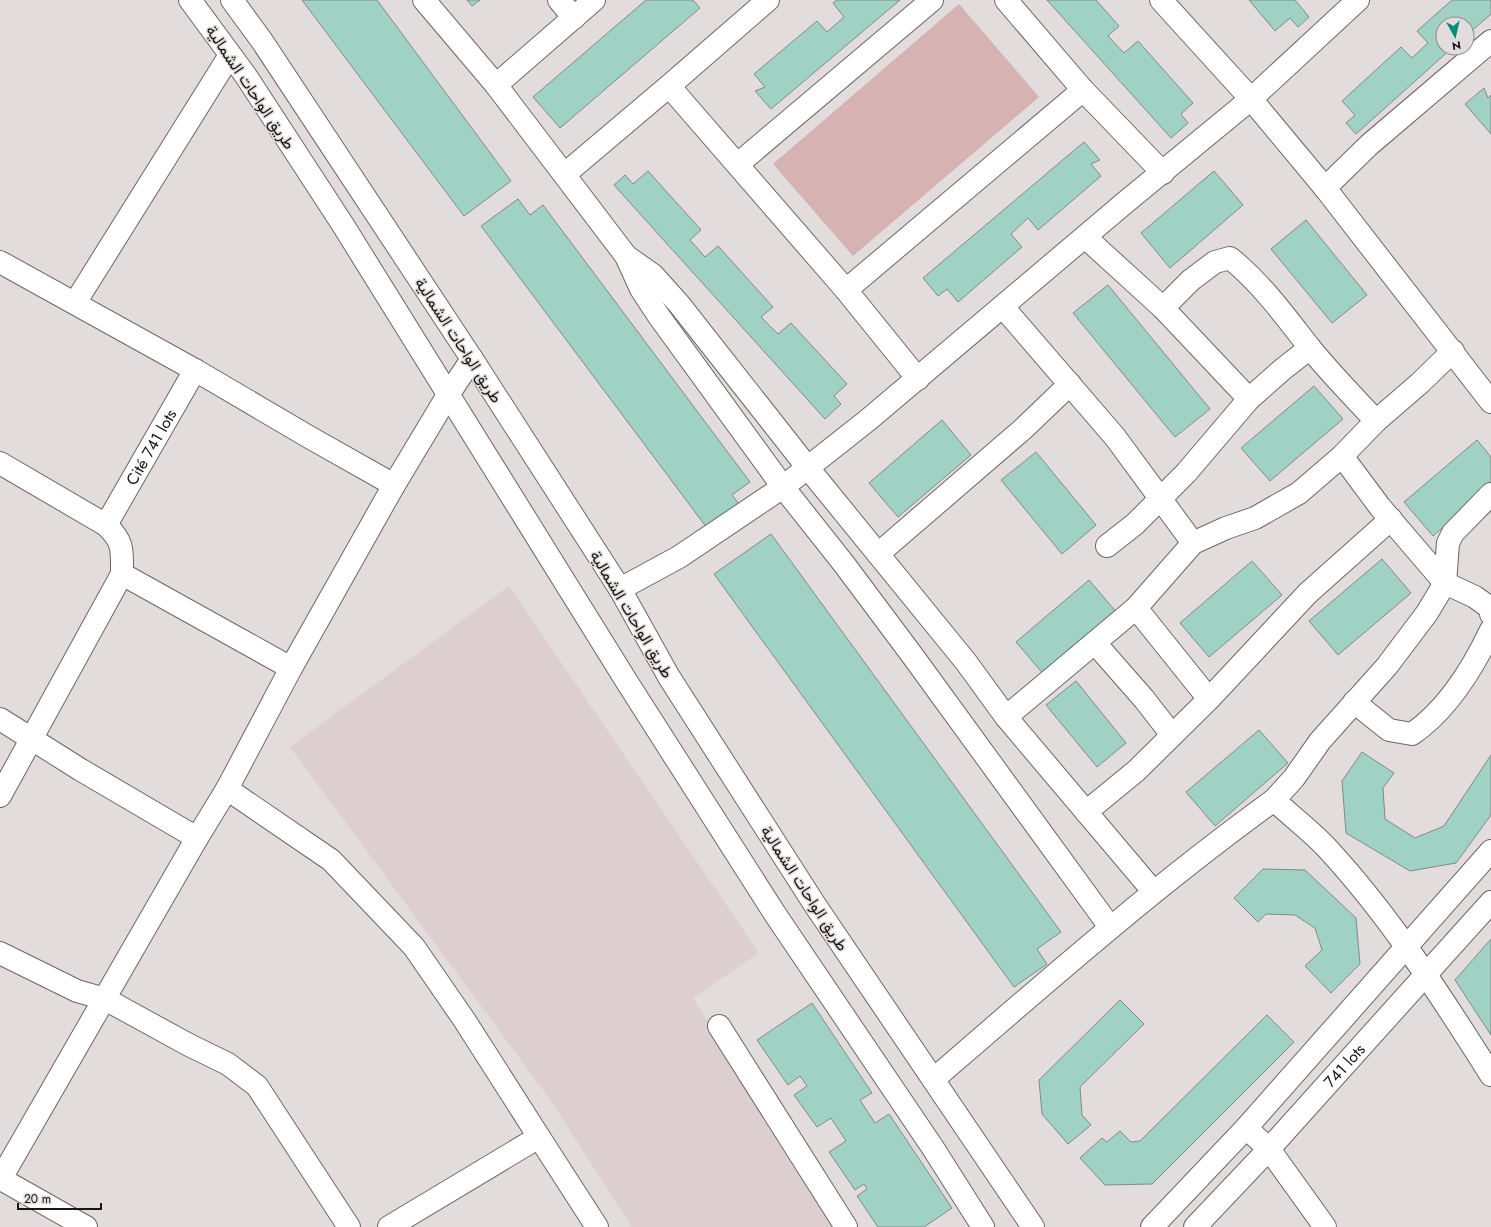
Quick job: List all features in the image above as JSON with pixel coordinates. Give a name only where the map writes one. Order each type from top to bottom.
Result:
[{"type":"street","name":"طريق الواحات الشمالية","points":[[190,0],[230,55],[343,225],[627,682],[775,914],[933,1148],[982,1227]]},
{"type":"street","name":"طريق الواحات الشمالية","points":[[232,0],[262,41],[472,359],[620,589],[670,677],[815,905],[1033,1227]]},
{"type":"street","points":[[424,0],[496,85],[626,256],[641,289],[658,315],[783,487],[844,564],[1110,927]]},
{"type":"street","points":[[559,0],[574,18]]},
{"type":"street","points":[[496,85],[594,0]]},
{"type":"street","points":[[738,164],[932,0]]},
{"type":"street","points":[[1006,0],[1083,90],[1163,172]]},
{"type":"street","points":[[1161,0],[1251,100],[1325,188],[1453,351],[1491,402]]},
{"type":"street","points":[[565,174],[669,86],[758,3]]},
{"type":"street","points":[[620,589],[679,557],[783,487],[808,468],[918,379],[1196,143],[1251,100],[1350,3]]},
{"type":"street","points":[[1325,188],[1369,145],[1491,41]]},
{"type":"street","points":[[75,303],[230,55]]},
{"type":"street","points":[[669,86],[846,290],[918,379]]},
{"type":"street","points":[[846,290],[1083,90]]},
{"type":"street","points":[[1085,237],[1163,308],[1249,399]]},
{"type":"street","points":[[626,256],[653,275],[679,304],[808,468],[966,662],[1006,717],[1153,891]]},
{"type":"street","points":[[1163,308],[1192,280],[1215,262],[1230,258],[1268,294],[1310,348],[1376,421]]},
{"type":"street","points":[[2,268],[75,303],[196,370],[394,485]]},
{"type":"street","points":[[1003,307],[1115,437],[1160,500],[1193,542]]},
{"type":"street","points":[[1107,546],[1135,524],[1160,500],[1186,473],[1249,399],[1283,369],[1310,348]]},
{"type":"street","points":[[1006,717],[1136,608],[1193,542],[1255,518],[1299,493],[1342,456],[1376,421],[1420,383],[1453,351]]},
{"type":"street","points":[[86,1227],[0,1180],[196,838],[228,789],[292,668],[394,485],[448,395],[472,359]]},
{"type":"street","name":"Cité 741 lots","points":[[106,524],[196,370]]},
{"type":"street","points":[[878,554],[1023,429],[1070,384]]},
{"type":"street","points":[[1342,456],[1391,519],[1445,583],[1475,597],[1490,608],[1491,614]]},
{"type":"street","points":[[0,463],[106,524],[117,535],[122,549],[122,574],[0,796]]},
{"type":"street","points":[[934,1079],[1153,891],[1274,800],[1354,702],[1387,666],[1427,613],[1445,583],[1448,543],[1453,533],[1491,494]]},
{"type":"street","points":[[1086,812],[1136,771],[1209,699],[1308,593],[1391,519]]},
{"type":"street","points":[[122,574],[292,668]]},
{"type":"street","points":[[1136,608],[1209,699]]},
{"type":"street","points":[[1354,702],[1389,730],[1412,734],[1427,723],[1460,682],[1491,630]]},
{"type":"street","points":[[1095,643],[1144,699],[1172,735]]},
{"type":"street","points":[[0,719],[32,740],[196,838]]},
{"type":"street","points":[[228,789],[330,860],[414,947],[465,1022],[597,1227]]},
{"type":"street","points":[[1274,800],[1325,847],[1365,894],[1426,974],[1491,1075]]},
{"type":"street","points":[[1152,1227],[1246,1128],[1491,851]]},
{"type":"street","name":"741 lots","points":[[1195,1227],[1269,1149],[1491,902]]},
{"type":"street","points":[[0,953],[77,991],[105,999],[228,1064],[257,1086],[349,1227]]},
{"type":"street","points":[[719,1026],[846,1227]]},
{"type":"street","points":[[1246,1128],[1269,1149],[1325,1227]]},
{"type":"street","points":[[389,1227],[539,1137]]},
{"type":"shaded area","points":[[959,4],[1039,97],[853,256],[773,164]]},
{"type":"shaded area","points":[[509,586],[759,953],[693,998],[838,1227],[632,1227],[549,1098],[290,747]]},
{"type":"building","points":[[302,0],[377,0],[511,181],[464,216]]},
{"type":"building","points":[[467,0],[480,0],[472,6]]},
{"type":"building","points":[[646,0],[693,0],[700,8],[560,128],[533,97]]},
{"type":"building","points":[[837,0],[900,0],[771,109],[755,91],[765,87],[754,74],[817,21],[827,32],[844,17],[833,3]]},
{"type":"building","points":[[1047,0],[1096,0],[1119,26],[1108,36],[1124,53],[1138,41],[1193,103],[1181,114],[1188,123],[1171,138]]},
{"type":"building","points":[[1249,0],[1295,0],[1309,17],[1298,27],[1290,18],[1275,31]]},
{"type":"building","points":[[1452,0],[1491,0],[1491,14],[1475,28],[1475,16],[1435,16],[1435,56],[1443,56],[1356,134],[1346,123],[1355,115],[1342,101],[1401,47],[1412,58],[1428,43],[1417,31]]},
{"type":"building","points":[[1484,88],[1488,98],[1491,95],[1491,134],[1465,104]]},
{"type":"building","points":[[1084,142],[1100,160],[1091,164],[1101,176],[1038,230],[1028,218],[1011,234],[1022,247],[958,302],[947,289],[938,296],[923,278]]},
{"type":"building","points":[[648,171],[701,230],[690,240],[705,257],[718,246],[773,307],[761,317],[778,334],[791,323],[847,384],[834,396],[841,404],[825,419],[614,185],[625,175],[633,184]]},
{"type":"building","points":[[1214,171],[1243,205],[1170,268],[1141,233]]},
{"type":"building","points":[[518,199],[530,215],[543,205],[750,482],[732,495],[742,508],[710,532],[481,226]]},
{"type":"building","points":[[1306,220],[1367,295],[1332,323],[1271,249]]},
{"type":"building","points":[[1108,285],[1210,409],[1175,437],[1073,313]]},
{"type":"building","points":[[1314,386],[1343,419],[1270,481],[1241,448]]},
{"type":"building","points":[[942,420],[971,455],[898,517],[869,483]]},
{"type":"building","points":[[1477,440],[1491,457],[1491,486],[1433,536],[1404,502]]},
{"type":"building","points":[[1036,452],[1096,525],[1062,554],[1001,480]]},
{"type":"building","points":[[771,534],[1061,932],[1037,949],[1047,964],[1014,987],[714,574]]},
{"type":"building","points":[[1382,559],[1411,593],[1338,655],[1309,621]]},
{"type":"building","points":[[1252,561],[1282,595],[1209,657],[1180,623]]},
{"type":"building","points":[[1089,580],[1118,614],[1045,676],[1016,642]]},
{"type":"building","points":[[1076,681],[1126,743],[1097,767],[1046,705]]},
{"type":"building","points":[[1259,730],[1288,763],[1215,826],[1186,792]]},
{"type":"building","points":[[1362,752],[1394,773],[1383,788],[1385,819],[1415,838],[1444,826],[1491,755],[1491,815],[1456,863],[1410,871],[1346,833],[1342,781]]},
{"type":"building","points":[[1263,869],[1305,870],[1356,918],[1360,964],[1331,993],[1305,966],[1322,950],[1315,928],[1295,915],[1266,914],[1258,922],[1234,898]]},
{"type":"building","points":[[1491,939],[1491,1035],[1455,980]]},
{"type":"building","points":[[1120,1000],[1144,1024],[1080,1087],[1082,1115],[1091,1125],[1068,1144],[1042,1114],[1039,1080]]},
{"type":"building","points":[[812,1003],[872,1093],[860,1100],[875,1123],[889,1114],[952,1208],[924,1227],[878,1227],[857,1196],[867,1189],[864,1184],[855,1190],[829,1152],[846,1141],[831,1118],[817,1127],[794,1095],[807,1086],[800,1076],[788,1085],[757,1040]]},
{"type":"building","points":[[1267,1015],[1294,1042],[1152,1184],[1105,1185],[1080,1158],[1102,1138],[1107,1142],[1120,1131],[1131,1142],[1140,1141]]}]
